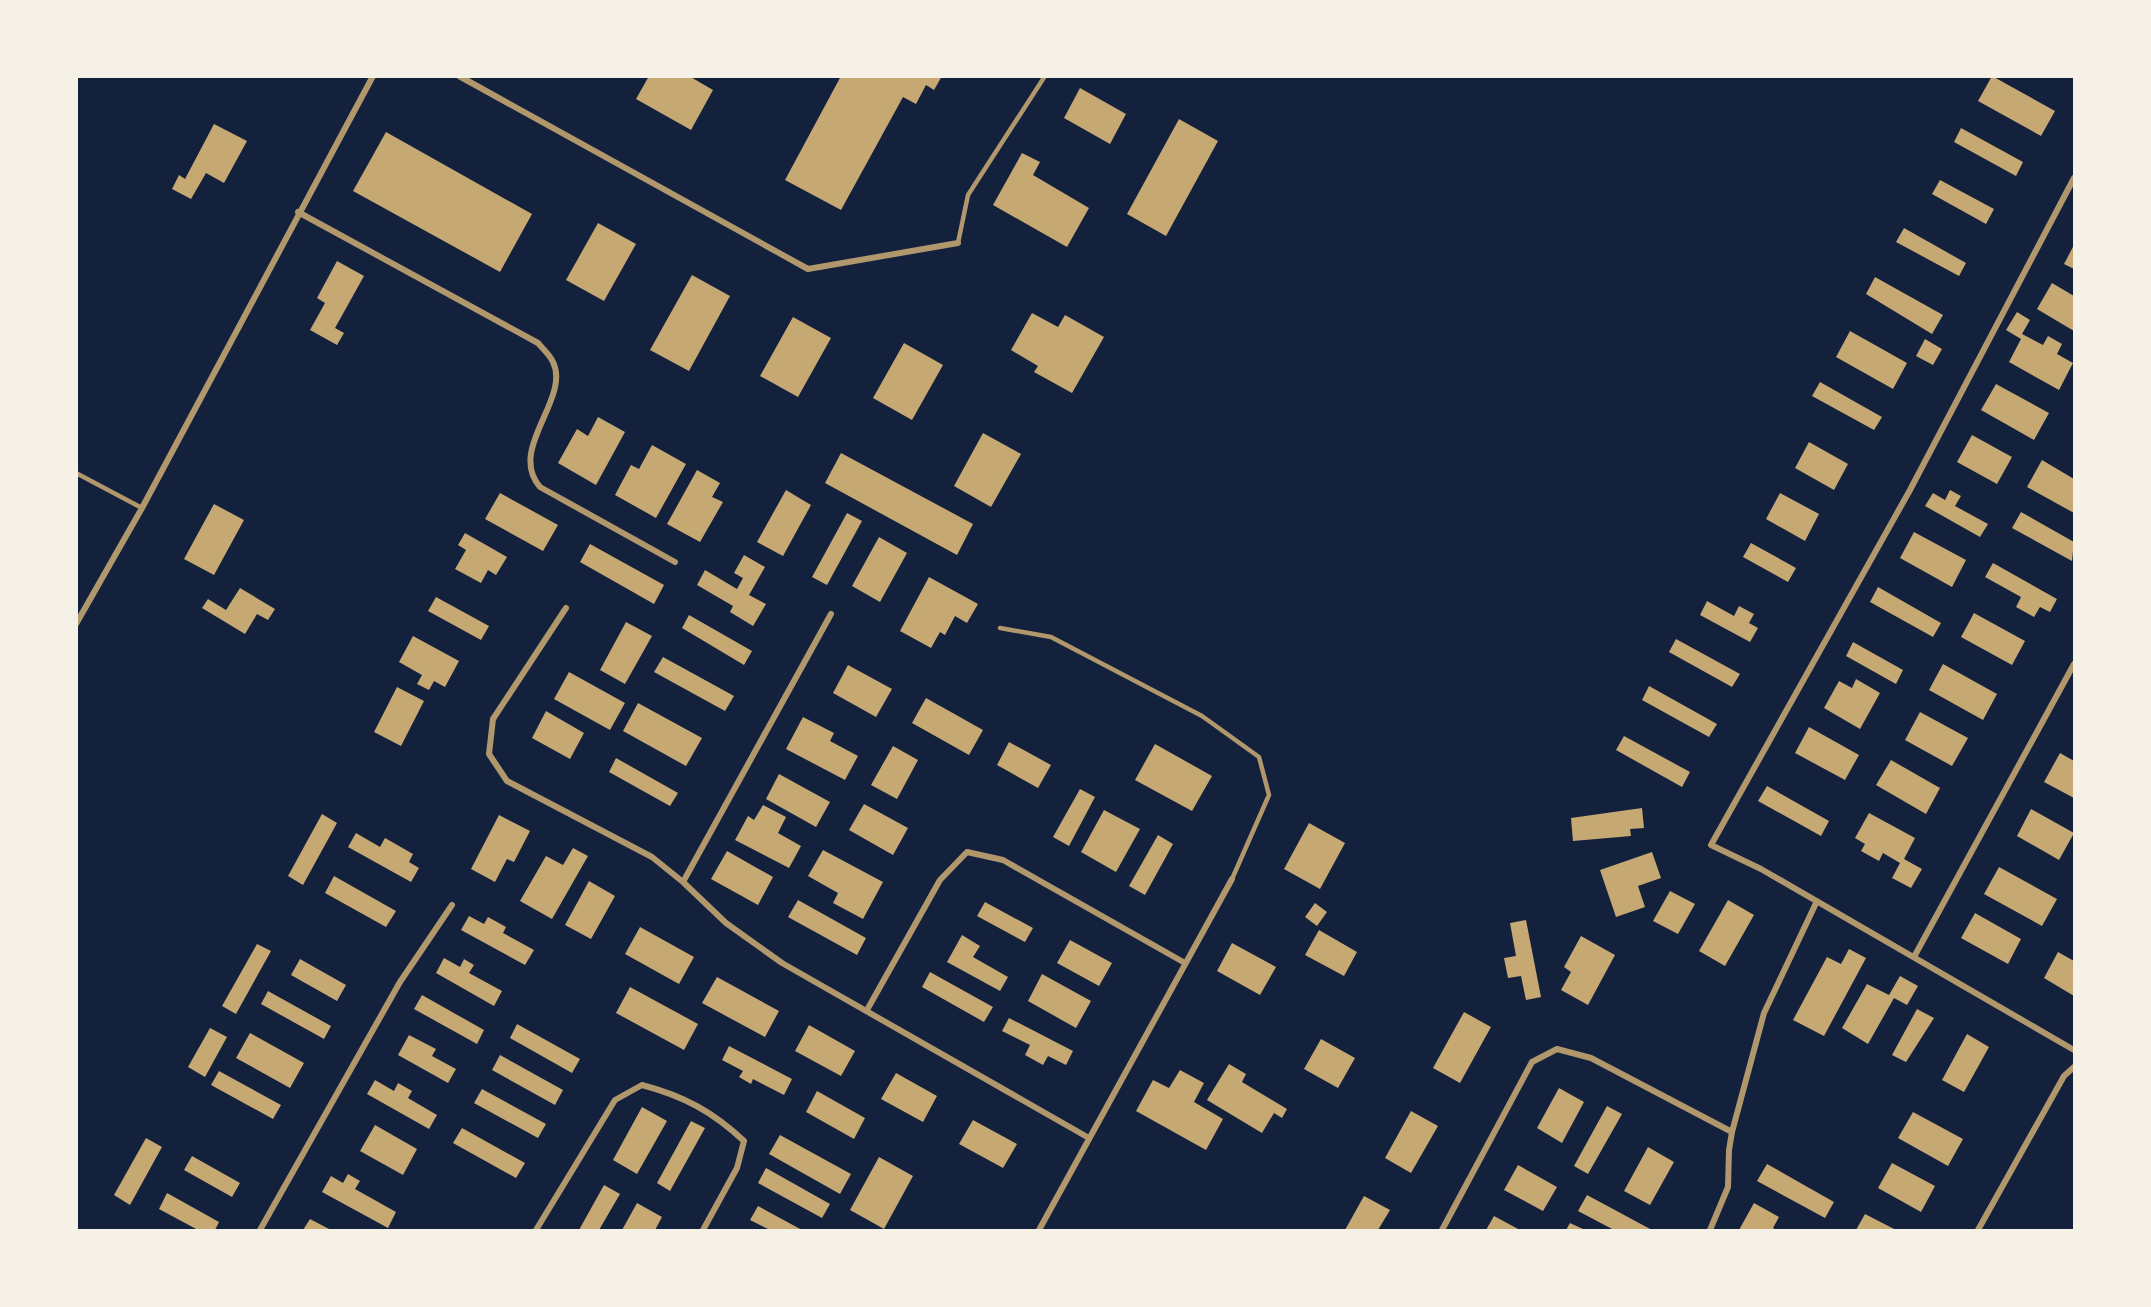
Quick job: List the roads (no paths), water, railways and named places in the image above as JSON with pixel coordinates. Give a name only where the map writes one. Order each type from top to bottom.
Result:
[{"type":"street","points":[[76,624],[142,508],[373,76]]},
{"type":"street","points":[[459,76],[808,270],[958,243]]},
{"type":"street","points":[[2074,178],[1910,490],[1711,845],[1761,869],[2074,1050]]},
{"type":"street","points":[[298,213],[538,343],[554,363],[555,382],[530,455],[533,478],[540,487],[675,562]]},
{"type":"street","points":[[566,608],[493,719],[489,754],[507,781],[652,857],[735,930],[782,963],[1089,1138]]},
{"type":"street","points":[[682,882],[831,614]]},
{"type":"street","points":[[1914,957],[2074,664]]},
{"type":"street","points":[[867,1010],[940,880],[967,852],[1003,860],[1185,963]]},
{"type":"street","points":[[1040,1230],[1232,879]]},
{"type":"street","points":[[1710,1230],[1728,1187],[1728,1150],[1764,1013],[1817,901]]},
{"type":"street","points":[[260,1230],[400,982],[452,904]]},
{"type":"street","points":[[1442,1230],[1532,1062],[1557,1049],[1591,1058],[1732,1132]]},
{"type":"street","points":[[1978,1230],[2064,1076],[2074,1067]]},
{"type":"street","points":[[536,1230],[615,1100],[642,1085],[675,1094],[698,1104],[721,1119],[744,1141],[737,1168],[703,1230]]},
{"type":"lane","points":[[958,243],[968,195],[1045,76]]},
{"type":"lane","points":[[76,473],[142,508]]},
{"type":"lane","points":[[1000,628],[1051,637],[1202,716],[1259,757],[1269,795],[1232,879]]}]
